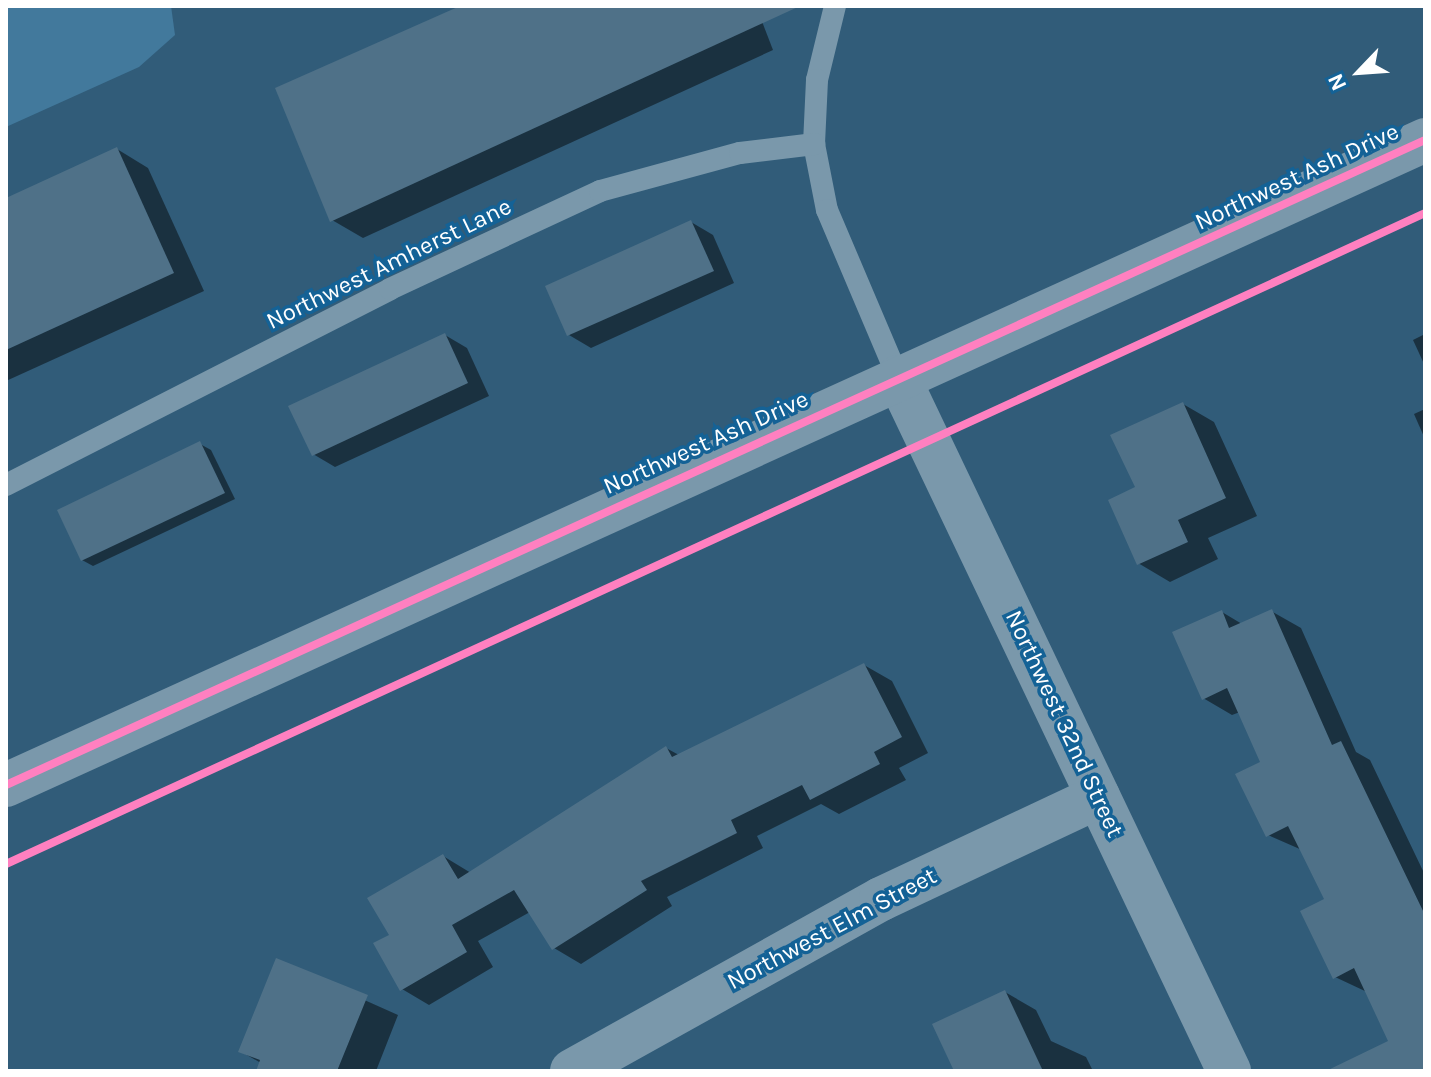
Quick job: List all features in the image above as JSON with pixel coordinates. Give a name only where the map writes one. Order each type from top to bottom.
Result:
[{"type":"street","name":"Northwest Ash Drive","points":[[6,785],[898,377],[1087,297],[1425,140]]},
{"type":"street","name":"Northwest 32nd Street","points":[[898,377],[1229,1071]]},
{"type":"street","name":"Northwest Elm Street","points":[[572,1071],[881,899],[1098,797]]},
{"type":"lane","points":[[835,6],[817,80],[814,144],[827,210],[898,377]]},
{"type":"lane","name":"Northwest Amherst Lane","points":[[6,485],[390,289],[600,191],[740,153],[814,144]]},
{"type":"water","points":[[6,6],[171,6],[175,35],[139,67],[6,127]]},
{"type":"building","points":[[460,6],[800,6],[330,222],[275,88]]},
{"type":"building","points":[[117,147],[174,273],[6,350],[6,198]]},
{"type":"building","points":[[691,220],[714,271],[567,336],[545,286]]},
{"type":"building","points":[[445,333],[468,383],[312,456],[288,406]]},
{"type":"building","points":[[1183,402],[1226,498],[1178,520],[1188,542],[1137,565],[1108,500],[1135,487],[1110,435]]},
{"type":"building","points":[[200,441],[225,493],[81,561],[57,510]]},
{"type":"building","points":[[1272,609],[1332,745],[1341,741],[1425,915],[1425,1071],[1326,1071],[1388,1041],[1354,968],[1333,979],[1300,911],[1324,899],[1288,826],[1266,837],[1235,774],[1260,762],[1227,688],[1202,700],[1172,632],[1222,610],[1229,628]]},
{"type":"building","points":[[864,663],[902,737],[874,752],[880,764],[810,800],[802,785],[731,820],[737,833],[641,881],[647,890],[552,950],[514,890],[452,925],[467,952],[400,991],[373,943],[389,935],[367,898],[443,854],[458,879],[666,746],[672,757]]},
{"type":"building","points":[[276,958],[368,995],[337,1071],[256,1071],[260,1060],[238,1052]]},
{"type":"building","points":[[1005,990],[1043,1071],[954,1071],[932,1024]]},
{"type":"cycle path","points":[[6,785],[1425,140]]},
{"type":"cycle path","points":[[6,864],[1425,213]]}]
